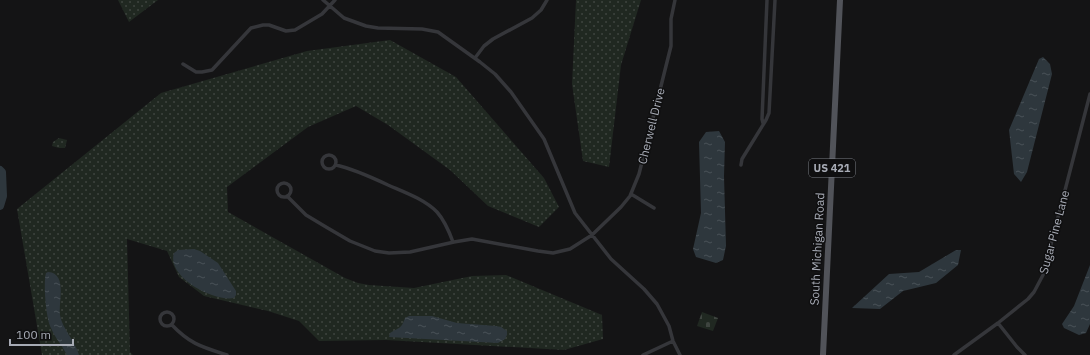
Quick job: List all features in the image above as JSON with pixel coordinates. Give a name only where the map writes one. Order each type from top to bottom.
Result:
[{"type":"main road","name":"South Michigan Road","points":[[823,355],[840,0]]},
{"type":"street","points":[[323,0],[344,18],[366,26],[378,28],[422,29],[438,32],[495,74],[511,92],[544,139],[575,213],[611,259],[652,297],[669,326],[673,341],[680,355]]},
{"type":"street","points":[[184,64],[196,72],[212,70],[251,28],[269,25],[291,32],[322,14],[335,0]]},
{"type":"street","points":[[475,58],[484,46],[532,18],[541,10],[547,0]]},
{"type":"street","name":"Cherwell Drive","points":[[287,196],[306,215],[350,241],[375,251],[389,253],[410,252],[472,239],[553,253],[570,249],[592,235],[620,208],[631,194],[639,174],[671,46],[671,19],[675,0]]},
{"type":"street","points":[[764,123],[762,120],[767,0]]},
{"type":"street","points":[[741,165],[742,159],[769,113],[775,0]]},
{"type":"street","points":[[766,8],[775,9]]},
{"type":"street","points":[[764,78],[772,78]]},
{"type":"street","name":"Sugar Pine Lane","points":[[954,355],[998,323],[1028,298],[1034,292],[1043,275],[1090,94]]},
{"type":"street","points":[[336,165],[364,174],[406,193],[431,207],[443,220],[453,242]]},
{"type":"street","points":[[279,183],[286,183],[290,186],[291,190],[287,196],[282,197],[278,194],[276,190],[279,183]]},
{"type":"street","points":[[631,194],[654,208]]},
{"type":"street","points":[[168,311],[173,314],[174,321],[172,325],[165,326],[161,323],[160,316],[163,313],[168,311]]},
{"type":"street","points":[[998,323],[1025,355]]},
{"type":"street","points":[[172,325],[183,337],[201,347],[227,355]]},
{"type":"street","points":[[643,355],[673,341]]},
{"type":"green space","points":[[118,0],[158,0],[129,22]]},
{"type":"green space","points":[[576,0],[641,0],[621,65],[609,167],[583,161],[572,84]]},
{"type":"green space","points":[[390,40],[456,77],[544,178],[559,207],[539,227],[488,206],[450,170],[388,125],[356,106],[308,127],[227,187],[228,212],[345,278],[358,283],[414,288],[472,276],[506,275],[602,315],[603,339],[564,350],[386,340],[319,341],[299,321],[268,311],[204,296],[179,277],[167,251],[127,239],[130,352],[133,355],[42,355],[17,209],[161,93],[307,51]]},
{"type":"green space","points":[[59,138],[67,140],[65,148],[52,146],[53,142]]},
{"type":"green space","points":[[702,312],[718,318],[713,331],[697,326]]},
{"type":"water","points":[[1043,57],[1050,64],[1052,74],[1027,172],[1021,182],[1014,174],[1009,130],[1039,59]]},
{"type":"water","points":[[719,131],[725,142],[724,176],[726,246],[723,260],[716,263],[696,257],[693,249],[701,213],[699,142],[706,132]]},
{"type":"water","points":[[194,249],[200,251],[218,263],[236,291],[234,298],[215,296],[204,292],[184,279],[177,271],[173,262],[174,253],[178,250]]},
{"type":"water","points":[[956,250],[961,250],[958,265],[936,283],[903,291],[880,309],[852,308],[889,274],[919,272]]},
{"type":"water","points":[[1090,265],[1090,324],[1086,333],[1079,335],[1064,328],[1062,324],[1074,306]]},
{"type":"water","points":[[48,272],[58,277],[61,289],[61,320],[75,344],[79,355],[67,355],[54,335],[49,323],[45,292],[45,278],[46,273]]},
{"type":"water","points":[[409,316],[432,316],[457,323],[496,326],[507,331],[507,335],[505,339],[498,343],[389,337],[390,333],[400,327],[405,318]]},
{"type":"waterway","points":[[0,170],[2,172],[3,196],[0,206]]}]
